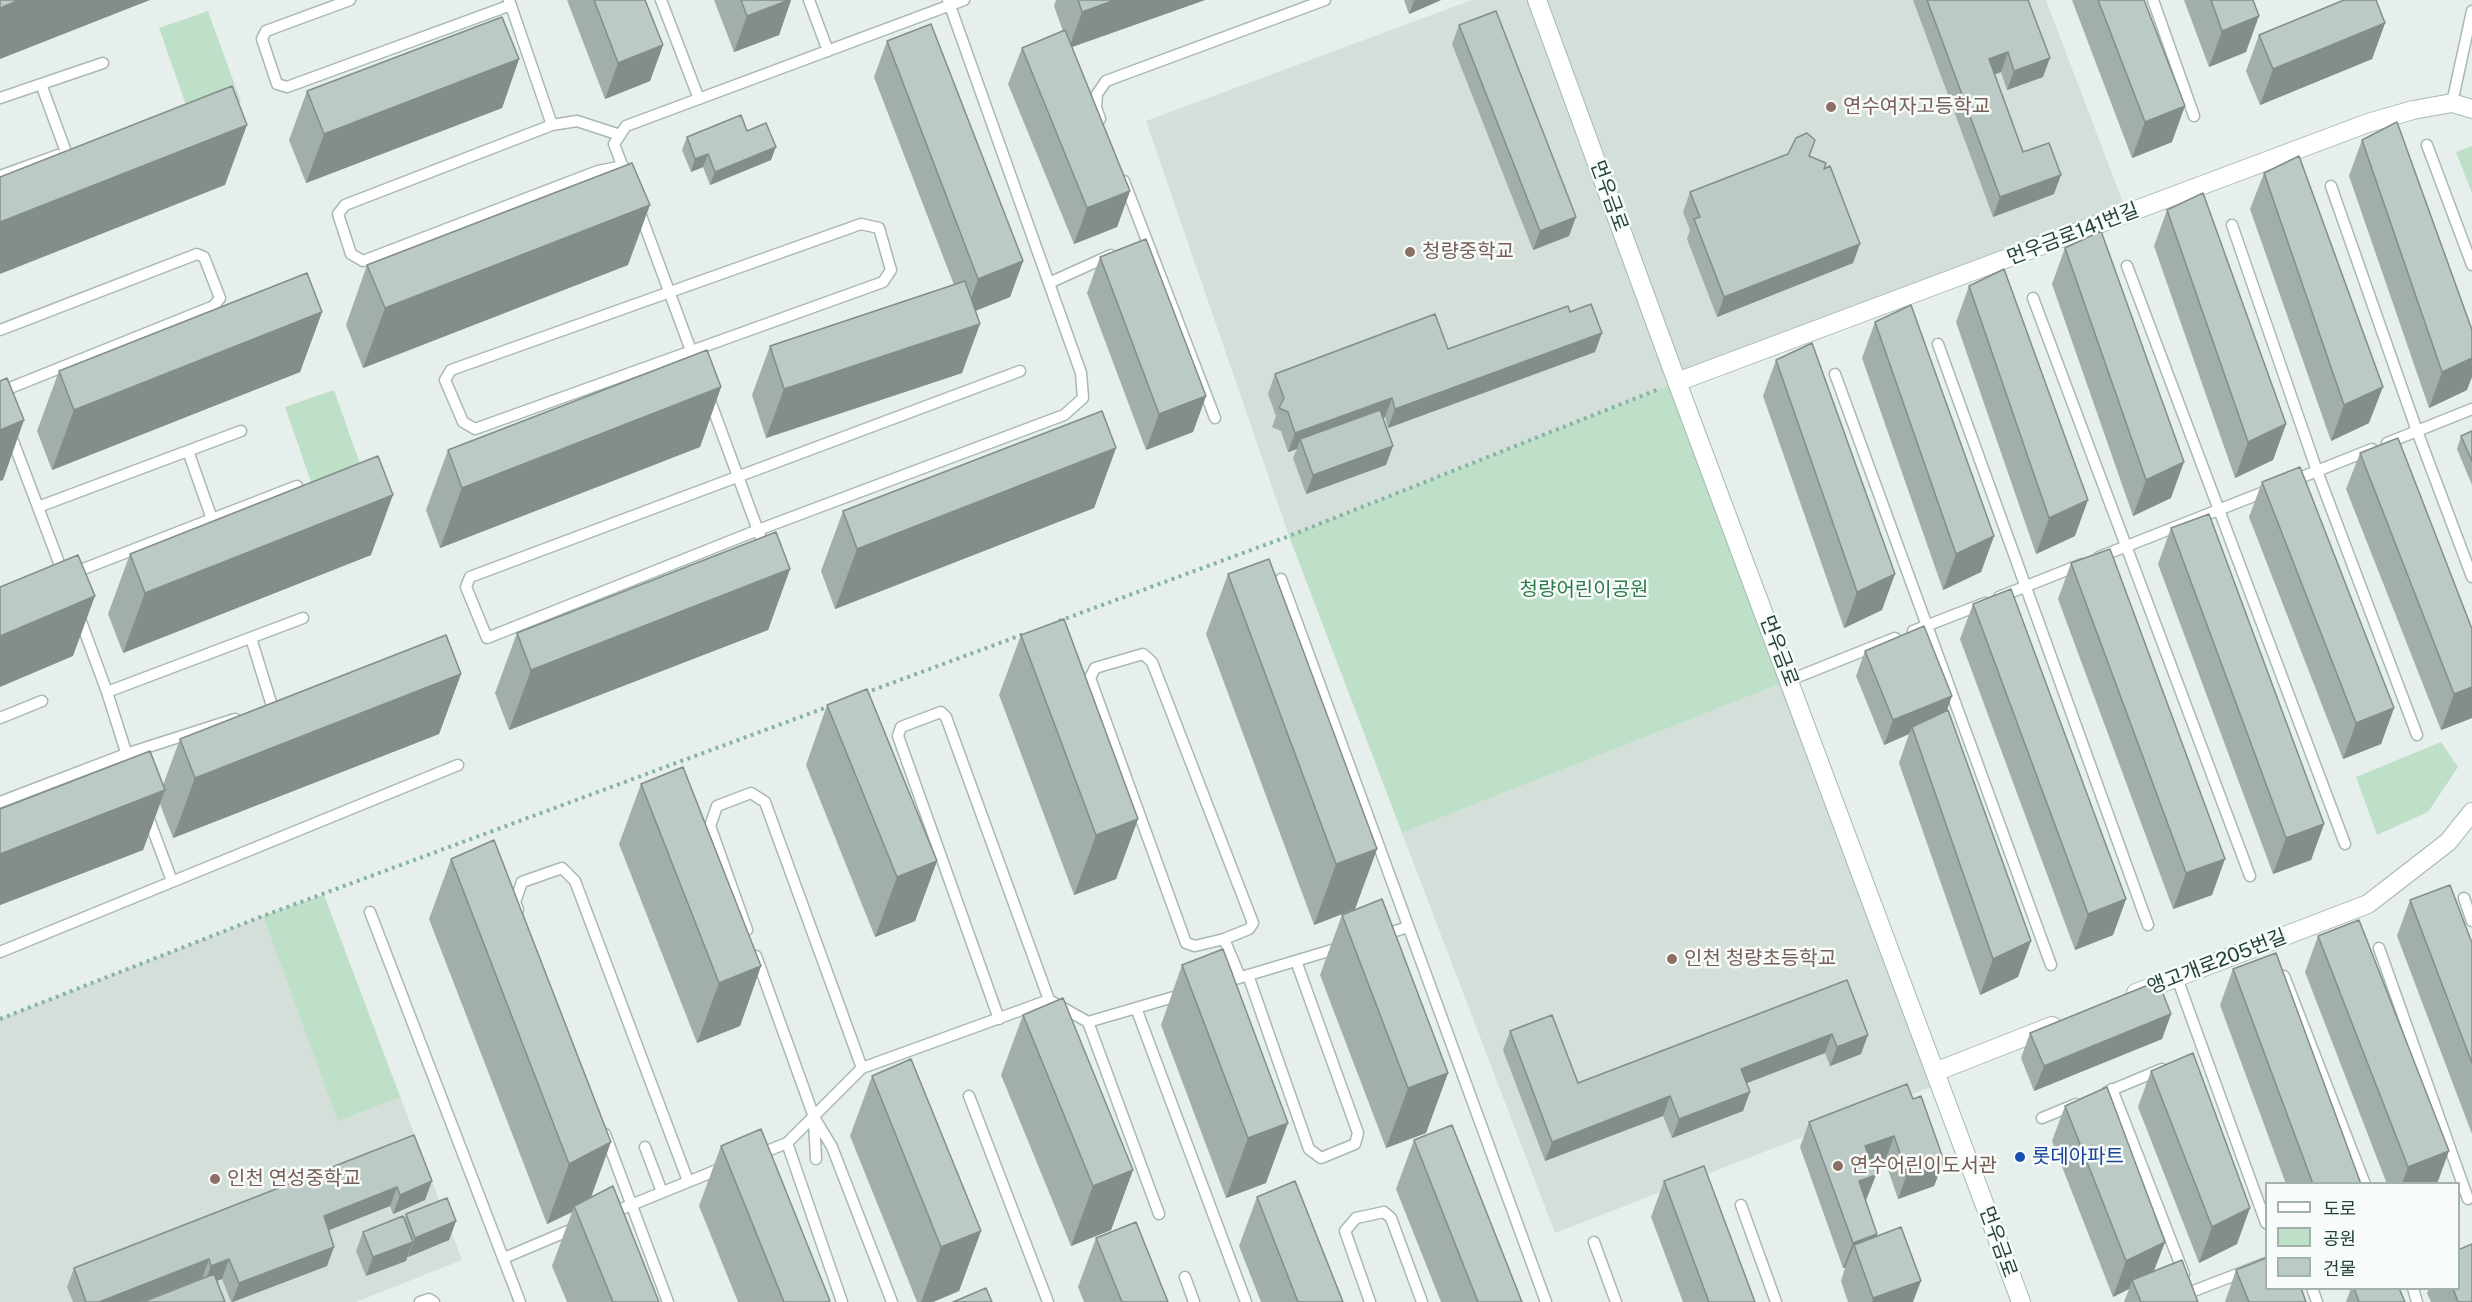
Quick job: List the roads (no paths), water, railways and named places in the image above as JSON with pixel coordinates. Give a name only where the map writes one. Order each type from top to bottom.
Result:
[{"type":"street","name":"먼우금로","points":[[1537,0],[1677,382],[2021,1302]]},
{"type":"street","name":"먼우금로141번길","points":[[1677,382],[2368,123],[2413,110],[2452,103],[2472,109]]},
{"type":"street","name":"앵고개로205번길","points":[[2122,999],[2368,904],[2448,842],[2472,812]]},
{"type":"street","points":[[1935,1072],[2067,1020]]},
{"type":"lane","points":[[350,0],[267,31],[262,39],[277,84],[287,87],[510,2],[552,125]]},
{"type":"lane","points":[[662,0],[699,99]]},
{"type":"lane","points":[[809,0],[828,51]]},
{"type":"lane","points":[[766,550],[614,144],[626,126],[949,3],[964,0]]},
{"type":"lane","points":[[1104,129],[1096,107],[1097,94],[1106,81],[1325,0]]},
{"type":"lane","points":[[2153,0],[2194,116]]},
{"type":"lane","points":[[949,3],[1081,373],[1083,398],[1064,415],[758,530],[487,638],[466,587],[470,577],[1020,370]]},
{"type":"lane","points":[[2452,103],[2472,11]]},
{"type":"lane","points":[[0,98],[103,63]]},
{"type":"lane","points":[[41,84],[66,152]]},
{"type":"lane","points":[[620,135],[577,121],[552,125],[345,204],[338,214],[351,254],[363,261],[598,171],[623,166]]},
{"type":"lane","points":[[2427,145],[2472,265]]},
{"type":"lane","points":[[0,176],[77,148]]},
{"type":"lane","points":[[1121,173],[1215,418]]},
{"type":"lane","points":[[2331,186],[2417,431],[2472,577]]},
{"type":"lane","points":[[861,224],[879,228],[891,270],[883,282],[692,351],[475,429],[463,422],[445,380],[451,370],[669,291],[861,224]]},
{"type":"lane","points":[[2232,225],[2317,471],[2417,735]]},
{"type":"lane","points":[[1136,243],[1146,239]]},
{"type":"lane","points":[[1049,283],[1125,248]]},
{"type":"lane","points":[[0,330],[197,254],[204,257],[220,298],[214,306],[0,392]]},
{"type":"lane","points":[[2127,266],[2345,844]]},
{"type":"lane","points":[[2032,298],[2250,876]]},
{"type":"lane","points":[[1938,344],[2148,925]]},
{"type":"lane","points":[[1835,374],[2051,965]]},
{"type":"lane","points":[[1790,680],[2472,409]]},
{"type":"lane","points":[[8,426],[39,507],[55,567],[66,581],[212,519],[297,486]]},
{"type":"lane","points":[[39,507],[241,431]]},
{"type":"lane","points":[[188,451],[212,519]]},
{"type":"lane","points":[[1281,579],[1546,1302]]},
{"type":"lane","points":[[76,608],[107,692],[136,783]]},
{"type":"lane","points":[[107,692],[303,618]]},
{"type":"lane","points":[[251,638],[278,704],[261,710]]},
{"type":"lane","points":[[1143,654],[1152,662],[1253,923],[1249,929],[1224,939],[1195,946],[1186,943],[1090,678],[1095,668],[1143,654]]},
{"type":"lane","points":[[0,717],[42,701]]},
{"type":"lane","points":[[999,1019],[898,736],[902,727],[941,712],[946,717],[1049,1000],[1088,1022],[1159,1214]]},
{"type":"lane","points":[[0,802],[126,754],[250,714]]},
{"type":"lane","points":[[0,952],[458,765]]},
{"type":"lane","points":[[750,938],[710,826],[717,806],[751,793],[765,802],[862,1068]]},
{"type":"lane","points":[[144,805],[172,882]]},
{"type":"lane","points":[[523,924],[515,902],[522,882],[562,868],[575,881],[688,1181]]},
{"type":"lane","points":[[2464,898],[2472,921]]},
{"type":"lane","points":[[370,912],[519,1302]]},
{"type":"lane","points":[[1374,937],[1408,927]]},
{"type":"lane","points":[[1224,939],[1244,976],[1309,1149],[1321,1158],[1355,1144],[1358,1133],[1296,961]]},
{"type":"lane","points":[[1088,1022],[1352,944]]},
{"type":"lane","points":[[2379,948],[2460,1182]]},
{"type":"lane","points":[[754,949],[814,1117],[832,1147],[892,1302]]},
{"type":"lane","points":[[2284,976],[2364,1182]]},
{"type":"lane","points":[[2177,978],[2199,1054],[2265,1220]]},
{"type":"lane","points":[[743,1160],[787,1143],[862,1068],[1049,1000]]},
{"type":"lane","points":[[1136,1008],[1246,1302]]},
{"type":"lane","points":[[2042,1119],[2173,1064]]},
{"type":"lane","points":[[2112,1089],[2193,1297],[2265,1263]]},
{"type":"lane","points":[[969,1096],[1048,1302]]},
{"type":"lane","points":[[814,1117],[816,1159]]},
{"type":"lane","points":[[598,1118],[669,1302]]},
{"type":"lane","points":[[787,1143],[842,1302]]},
{"type":"lane","points":[[645,1147],[662,1192]]},
{"type":"lane","points":[[504,1258],[732,1164]]},
{"type":"lane","points":[[2460,1183],[2466,1200]]},
{"type":"lane","points":[[1741,1205],[1776,1302]]},
{"type":"lane","points":[[1370,1302],[1345,1231],[1356,1218],[1384,1212],[1391,1218],[1422,1302]]},
{"type":"lane","points":[[1594,1242],[1616,1302]]},
{"type":"lane","points":[[1185,1277],[1194,1302]]},
{"type":"lane","points":[[420,1302],[429,1299],[434,1302]]},
{"type":"place","name":"연수여자고등학교","points":[[1831,107]]},
{"type":"place","name":"청량중학교","points":[[1410,252]]},
{"type":"place","name":"인천 청량초등학교","points":[[1672,959]]},
{"type":"place","name":"롯데아파트","points":[[2020,1157]]},
{"type":"place","name":"연수어린이도서관","points":[[1838,1166]]},
{"type":"place","name":"인천 연성중학교","points":[[215,1179]]},
{"type":"park label","name":"청량어린이공원","points":[[1584,590]]}]
